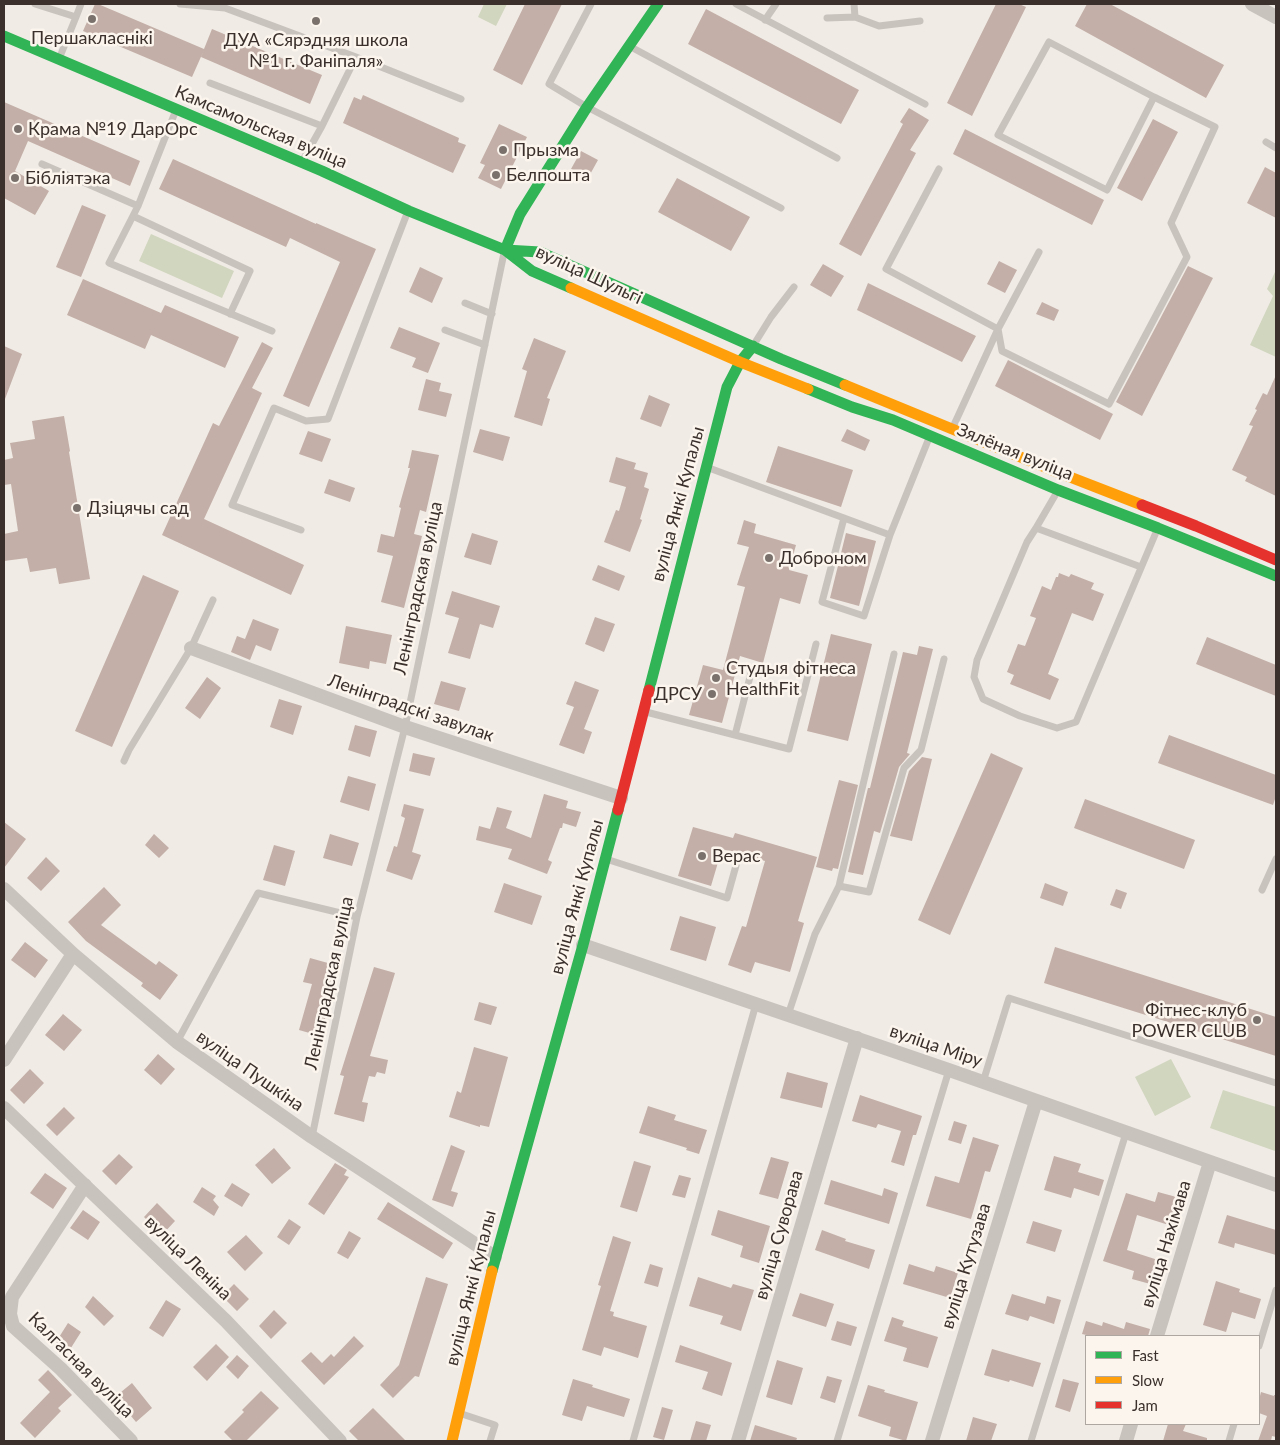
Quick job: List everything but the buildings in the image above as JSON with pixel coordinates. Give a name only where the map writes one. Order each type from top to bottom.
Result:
[{"type":"main road","points":[[505,250],[520,214],[587,107],[658,4]]},
{"type":"main road","name":"Камсамольская вуліца","points":[[4,36],[322,171],[408,211],[505,250]]},
{"type":"main road","name":"вуліца Шульгі","points":[[505,250],[540,252],[753,346]]},
{"type":"main road","name":"вуліца Шульгі","points":[[505,250],[532,271],[740,362]]},
{"type":"main road","name":"вуліца Янкі Купалы","points":[[452,1441],[495,1257],[583,945],[727,387],[740,362],[753,346]]},
{"type":"main road","name":"Зялёная вуліца","points":[[753,346],[1276,560]]},
{"type":"main road","name":"Зялёная вуліца","points":[[740,362],[852,407],[893,420],[1058,490],[1276,576]]},
{"type":"street","points":[[1252,4],[1276,17]]},
{"type":"street","name":"Ленінградскі завулак","points":[[191,648],[404,727],[621,798]]},
{"type":"street","name":"вуліца Пушкіна","points":[[4,889],[73,954],[177,1042],[312,1137],[495,1257]]},
{"type":"street","name":"вуліца Міру","points":[[583,945],[857,1038],[1276,1185]]},
{"type":"street","points":[[4,1060],[73,954]]},
{"type":"street","name":"вуліца Суворава","points":[[738,1441],[857,1038]]},
{"type":"street","name":"вуліца Кутузава","points":[[932,1441],[1036,1102]]},
{"type":"street","name":"вуліца Леніна","points":[[4,1108],[226,1321],[340,1441]]},
{"type":"street","name":"вуліца Нахімава","points":[[1157,1335],[1210,1162]]},
{"type":"street","name":"Калгасная вуліца","points":[[85,1184],[12,1297],[10,1314],[12,1326],[61,1369],[131,1441]]},
{"type":"street","points":[[1126,1441],[1131,1425]]},
{"type":"lane","points":[[35,4],[76,17]]},
{"type":"lane","points":[[59,59],[81,4]]},
{"type":"lane","points":[[180,4],[225,8],[356,56],[461,100]]},
{"type":"lane","points":[[591,4],[549,84],[587,107],[781,208]]},
{"type":"lane","points":[[736,4],[925,104]]},
{"type":"lane","points":[[765,20],[776,4]]},
{"type":"lane","points":[[854,4],[855,17]]},
{"type":"lane","points":[[826,18],[855,17],[879,26],[920,20]]},
{"type":"lane","points":[[998,329],[1002,351],[1109,404],[1187,257],[1171,223],[1215,127],[1049,42],[998,135],[1107,190],[1154,97]]},
{"type":"lane","points":[[629,46],[837,158]]},
{"type":"lane","points":[[301,163],[322,126],[356,56]]},
{"type":"lane","points":[[210,83],[322,126]]},
{"type":"lane","points":[[176,109],[138,206],[109,263],[272,331]]},
{"type":"lane","points":[[1266,142],[1276,148]]},
{"type":"lane","points":[[42,164],[138,206]]},
{"type":"lane","points":[[939,170],[886,269],[998,329]]},
{"type":"lane","points":[[301,530],[232,505],[274,408],[306,421],[328,419],[408,211]]},
{"type":"lane","points":[[133,216],[250,271],[230,314]]},
{"type":"lane","name":"Ленінградская вуліца","points":[[312,1137],[357,917],[404,727],[505,250]]},
{"type":"lane","points":[[952,429],[998,329],[1039,252]]},
{"type":"lane","points":[[753,346],[771,317],[794,287]]},
{"type":"lane","points":[[465,303],[492,314]]},
{"type":"lane","points":[[445,330],[485,345]]},
{"type":"lane","points":[[844,518],[822,602],[864,616],[890,535],[930,436]]},
{"type":"lane","points":[[706,467],[890,535]]},
{"type":"lane","points":[[1058,490],[1026,542],[977,660],[974,677],[983,699],[1020,716],[1057,728],[1076,722],[1158,528]]},
{"type":"lane","points":[[1036,528],[1141,567]]},
{"type":"lane","points":[[124,761],[191,648],[213,600]]},
{"type":"lane","points":[[643,711],[789,749],[816,644]]},
{"type":"lane","points":[[788,1015],[815,934],[839,886],[894,654]]},
{"type":"lane","points":[[839,886],[868,892],[904,768],[921,750],[944,659]]},
{"type":"lane","points":[[735,735],[751,673]]},
{"type":"lane","points":[[605,859],[727,898],[738,862]]},
{"type":"lane","points":[[1262,890],[1276,859]]},
{"type":"lane","points":[[177,1042],[258,893],[357,917]]},
{"type":"lane","points":[[983,1082],[1009,998],[1276,1083]]},
{"type":"lane","points":[[633,1441],[756,1004]]},
{"type":"lane","points":[[837,1441],[949,1070]]},
{"type":"lane","points":[[1031,1441],[1126,1133]]},
{"type":"lane","points":[[1260,1343],[1276,1290]]},
{"type":"lane","points":[[459,1413],[495,1425],[490,1441]]},
{"type":"lane","points":[[1229,1441],[1234,1425]]},
{"type":"green space","points":[[484,4],[507,4],[496,26],[478,17]]},
{"type":"green space","points":[[151,234],[234,271],[222,298],[139,261]]},
{"type":"green space","points":[[1275,272],[1276,357],[1250,345],[1273,296],[1267,289]]},
{"type":"green space","points":[[1171,1059],[1191,1097],[1155,1116],[1135,1077]]},
{"type":"green space","points":[[1223,1090],[1276,1107],[1275,1151],[1210,1128]]},
{"type":"traffic: fast","points":[[505,250],[520,214],[587,107],[658,4]]},
{"type":"traffic: fast","points":[[4,36],[322,171],[409,211],[505,250],[532,271],[571,288]]},
{"type":"traffic: fast","points":[[505,250],[540,252],[781,359],[845,385]]},
{"type":"traffic: fast","points":[[649,690],[727,387],[740,362],[753,346]]},
{"type":"traffic: fast","points":[[808,389],[852,407],[893,420],[1058,490],[1276,576]]},
{"type":"traffic: fast","points":[[492,1271],[583,945],[618,810]]},
{"type":"traffic: slow","points":[[571,288],[740,362],[808,389]]},
{"type":"traffic: slow","points":[[845,385],[1142,505]]},
{"type":"traffic: slow","points":[[452,1441],[492,1271]]},
{"type":"traffic: jam","points":[[1142,505],[1276,560]]},
{"type":"traffic: jam","points":[[618,810],[649,690]]},
{"type":"place","name":"Першакласнікі","points":[[92,19]]},
{"type":"place","name":"ДУА «Сярэдняя школа №1 г. Фаніпаля»","points":[[316,21]]},
{"type":"place","name":"Крама №19 ДарОрс","points":[[18,129]]},
{"type":"place","name":"Прызма","points":[[503,150]]},
{"type":"place","name":"Белпошта","points":[[496,175]]},
{"type":"place","name":"Бібліятэка","points":[[15,178]]},
{"type":"place","name":"Дзіцячы сад","points":[[77,508]]},
{"type":"place","name":"Доброном","points":[[769,558]]},
{"type":"place","name":"Студыя фітнеса HealthFit","points":[[716,678]]},
{"type":"place","name":"ДРСУ","points":[[712,694]]},
{"type":"place","name":"Верас","points":[[702,856]]},
{"type":"place","name":"Фітнес-клуб POWER CLUB","points":[[1257,1020]]}]
